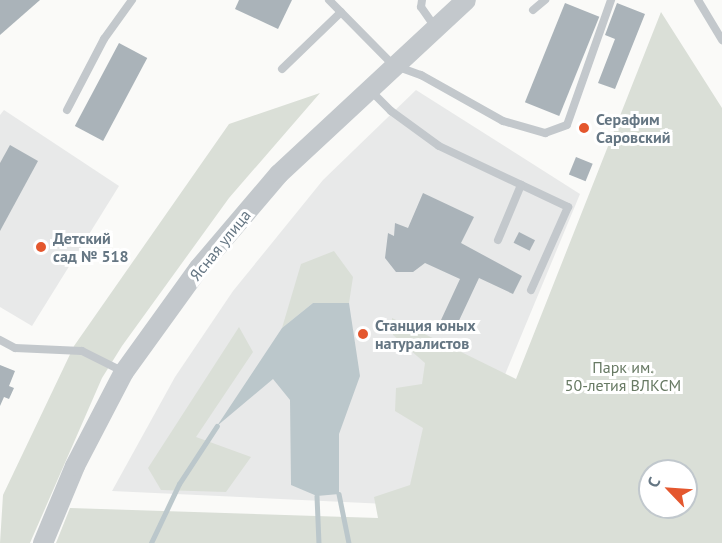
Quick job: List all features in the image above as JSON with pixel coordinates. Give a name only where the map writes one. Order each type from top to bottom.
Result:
[{"type":"street","name":"Ясная улица","points":[[43,543],[75,466],[124,372],[199,268],[279,174],[393,65],[466,0]]},
{"type":"lane","points":[[67,110],[104,39],[132,0]]},
{"type":"lane","points":[[329,0],[393,65],[420,75],[503,121],[545,133],[567,125],[611,0]]},
{"type":"lane","points":[[422,0],[421,7],[435,27]]},
{"type":"lane","points":[[533,10],[545,0]]},
{"type":"lane","points":[[698,0],[722,40]]},
{"type":"lane","points":[[282,69],[341,12]]},
{"type":"lane","points":[[369,88],[391,111],[439,146],[568,207],[531,290]]},
{"type":"lane","points":[[498,240],[522,185]]},
{"type":"lane","points":[[0,340],[15,348],[82,351],[124,372]]},
{"type":"shaded area","name":"Станция юных натуралистов","points":[[416,90],[580,194],[450,507],[112,491],[175,377],[233,291],[323,180]]},
{"type":"shaded area","name":"Детский сад № 518","points":[[4,110],[119,186],[32,326],[0,307],[0,115]]},
{"type":"shaded area","points":[[313,303],[349,303],[360,376],[339,434],[339,494],[317,496],[291,485],[290,400],[273,379],[217,426],[282,328]]},
{"type":"green space","name":"Парк им. 50-летия ВЛКСМ","points":[[661,12],[722,108],[722,543],[56,543],[70,508],[378,518],[374,497],[410,485],[423,428],[395,411],[396,388],[422,384],[425,363],[393,335],[392,318],[516,379]]},
{"type":"green space","points":[[320,93],[229,198],[122,346],[102,378],[30,543],[0,543],[3,495],[74,346],[229,124]]},
{"type":"green space","points":[[334,251],[353,277],[349,303],[313,303],[282,328],[301,264]]},
{"type":"green space","points":[[239,327],[253,352],[196,437],[251,457],[226,492],[161,490],[148,468]]},
{"type":"building","points":[[0,0],[40,0],[0,35]]},
{"type":"building","points":[[239,0],[292,0],[278,29],[235,9]]},
{"type":"building","points":[[565,3],[599,17],[559,116],[525,102]]},
{"type":"building","points":[[617,3],[645,14],[615,89],[598,83],[615,39],[605,35]]},
{"type":"building","points":[[119,43],[147,58],[103,141],[75,126]]},
{"type":"building","points":[[10,145],[38,161],[0,231],[0,163]]},
{"type":"building","points":[[576,157],[593,164],[586,181],[569,175]]},
{"type":"building","points":[[423,193],[474,217],[461,243],[522,276],[513,294],[479,278],[456,327],[441,320],[460,279],[425,263],[413,272],[396,272],[385,258],[388,233],[394,236],[395,223],[408,228]]},
{"type":"building","points":[[519,232],[535,240],[530,251],[514,243]]},
{"type":"building","points":[[0,365],[15,371],[9,386],[14,388],[9,399],[4,397],[0,406]]},
{"type":"waterway","points":[[151,543],[179,484],[217,426]]},
{"type":"waterway","points":[[339,494],[349,543]]},
{"type":"waterway","points":[[317,496],[319,543]]},
{"type":"place","name":"Серафим Саровский","points":[[584,128]]},
{"type":"place","name":"Детский сад № 518","points":[[41,247]]},
{"type":"place","name":"Станция юных натуралистов","points":[[363,334]]}]
